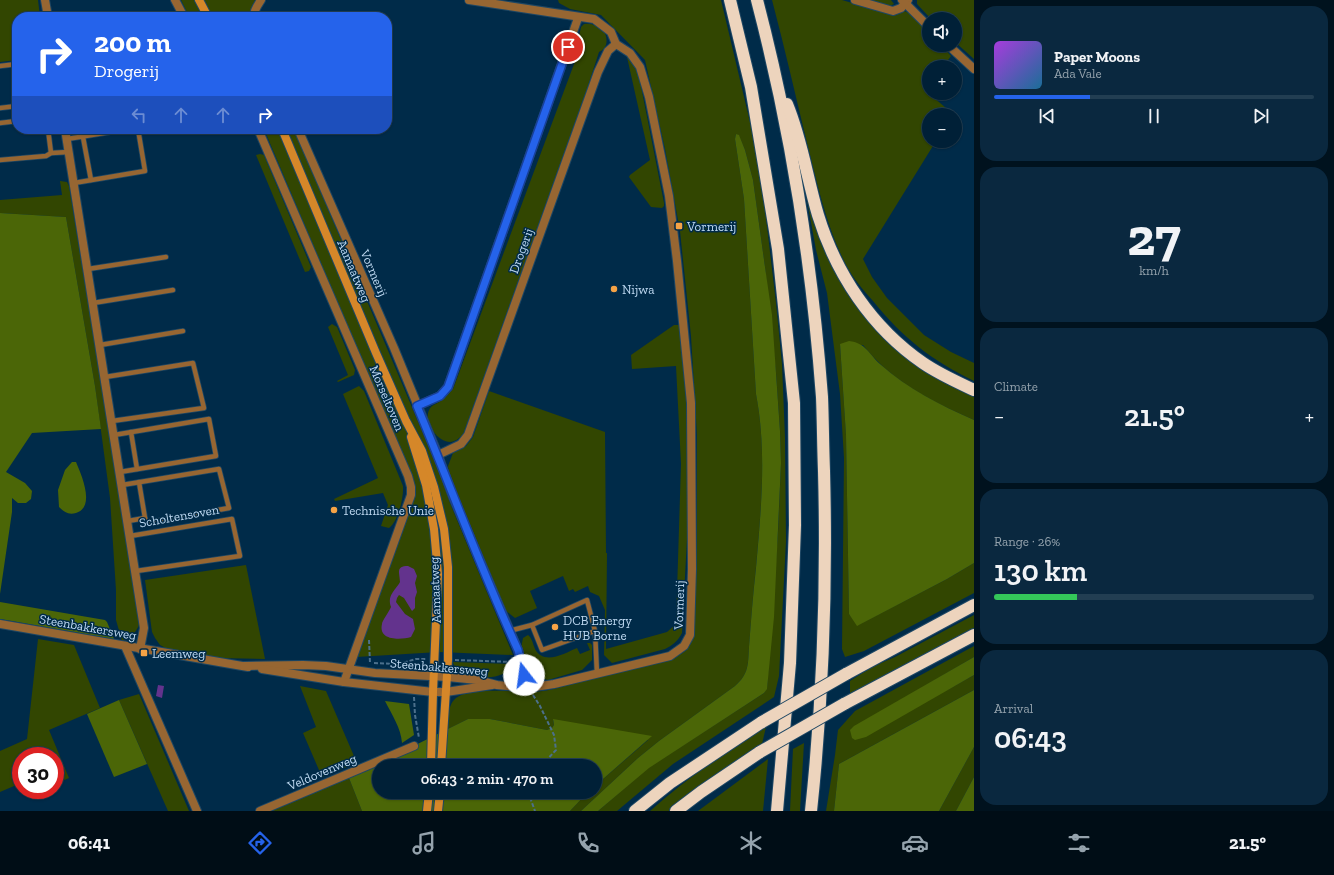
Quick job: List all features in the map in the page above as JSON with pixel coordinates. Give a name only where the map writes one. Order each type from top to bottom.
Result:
[{"type":"highway","points":[[730,0],[751,87],[778,249],[794,403],[795,524],[790,663],[777,811]]},
{"type":"highway","points":[[757,0],[776,77],[802,216],[814,306],[822,398],[825,518],[824,645],[817,759],[811,811]]},
{"type":"highway","points":[[776,77],[796,125],[824,230],[838,266],[858,300],[887,333],[909,352],[936,371],[974,390]]},
{"type":"highway","points":[[635,811],[670,783],[762,722],[846,674],[974,606]]},
{"type":"highway","points":[[676,811],[760,752],[844,704],[974,635]]},
{"type":"main road","points":[[199,0],[205,12]]},
{"type":"main road","name":"Aamaatweg","points":[[284,134],[406,421],[422,451],[434,487],[444,529],[448,568],[448,677],[441,759]]},
{"type":"main road","name":"Aamaatweg","points":[[406,421],[426,485],[434,529],[438,574],[432,692],[431,759]]},
{"type":"main road","points":[[427,811],[428,799]]},
{"type":"main road","points":[[438,811],[439,799]]},
{"type":"street","points":[[45,0],[47,12]]},
{"type":"street","points":[[175,0],[181,12]]},
{"type":"street","points":[[255,12],[257,5],[261,0]]},
{"type":"street","name":"Vormerij","points":[[300,134],[438,454],[454,497],[518,650],[528,688],[554,684],[670,656],[684,646],[690,635],[692,569],[691,403],[669,196],[649,97],[640,67],[630,52],[616,44],[611,32],[594,19],[578,18],[469,0]]},
{"type":"street","points":[[855,0],[893,11],[901,8],[905,1],[922,19]]},
{"type":"street","name":"Drogerij","points":[[417,406],[440,396],[448,387],[578,18]]},
{"type":"street","name":"Drogerij","points":[[438,454],[461,444],[468,435],[598,72],[608,51],[616,44]]},
{"type":"street","points":[[956,52],[974,69]]},
{"type":"street","name":"Scholtensoven","points":[[66,134],[136,571],[144,628],[140,649]]},
{"type":"street","name":"Morseltoven","points":[[260,134],[408,476],[411,487],[411,495],[344,682]]},
{"type":"street","name":"Steenbakkersweg","points":[[0,624],[244,666],[344,682],[415,691],[446,692],[497,685]]},
{"type":"street","points":[[125,646],[196,811]]},
{"type":"street","name":"Steenbakkersweg","points":[[244,666],[326,666],[349,670],[477,680],[497,685]]},
{"type":"street","points":[[497,685],[528,688]]},
{"type":"street","name":"Veldovenweg","points":[[260,811],[414,746]]},
{"type":"lane","points":[[0,66],[12,65]]},
{"type":"lane","points":[[0,108],[12,107]]},
{"type":"lane","points":[[0,123],[12,122]]},
{"type":"lane","points":[[49,134],[51,153]]},
{"type":"lane","points":[[67,139],[100,134]]},
{"type":"lane","points":[[74,183],[145,171],[139,134]]},
{"type":"lane","points":[[83,137],[91,180]]},
{"type":"lane","points":[[0,160],[46,156],[51,153],[69,152]]},
{"type":"lane","points":[[88,269],[166,257]]},
{"type":"lane","points":[[93,303],[172,290]]},
{"type":"lane","points":[[100,345],[183,331]]},
{"type":"lane","points":[[105,376],[193,362],[204,408],[112,421]]},
{"type":"lane","points":[[114,434],[208,419],[216,456],[120,472]]},
{"type":"lane","points":[[131,432],[137,469]]},
{"type":"lane","name":"Scholtensoven","points":[[122,485],[139,482],[219,469],[229,508],[146,523],[139,482]]},
{"type":"lane","name":"Scholtensoven","points":[[128,521],[145,518]]},
{"type":"lane","name":"Scholtensoven","points":[[130,536],[232,519],[240,556],[136,571]]},
{"type":"lane","points":[[509,631],[532,625],[587,600],[595,631],[597,674]]},
{"type":"lane","points":[[532,625],[542,650],[595,631]]},
{"type":"path","points":[[416,659],[416,676]]},
{"type":"path","points":[[528,688],[540,706],[554,735],[556,750],[548,759]]},
{"type":"path","points":[[414,746],[419,739],[415,714],[415,691]]},
{"type":"path","points":[[531,799],[536,811]]},
{"type":"green space","points":[[0,0],[38,0],[39,12],[12,12],[12,61],[0,62]]},
{"type":"green space","points":[[181,0],[255,0],[251,12],[187,12]]},
{"type":"green space","points":[[558,0],[721,0],[754,139],[764,201],[782,364],[785,438],[786,541],[779,676],[774,697],[673,764],[617,811],[598,811],[648,768],[764,693],[767,688],[778,532],[781,463],[776,373],[765,267],[753,180],[745,150],[739,136],[736,134],[735,139],[744,199],[756,394],[762,459],[760,524],[748,659],[745,673],[740,682],[659,741],[602,791],[602,780],[648,740],[553,720],[554,725],[552,728],[547,730],[490,719],[468,719],[448,729],[451,704],[456,698],[463,694],[485,691],[533,691],[556,689],[673,657],[686,650],[690,645],[692,638],[697,545],[697,435],[691,336],[680,231],[665,149],[645,60],[601,15],[570,9],[559,3]]},
{"type":"green space","points":[[772,0],[842,0],[893,15],[903,11],[910,14],[922,24],[922,52],[947,52],[951,56],[948,60],[922,60],[922,100],[937,100],[946,108],[922,108],[922,148],[932,148],[863,259],[872,277],[887,298],[924,335],[951,352],[974,363],[974,381],[944,365],[907,337],[895,326],[866,293],[846,265],[833,237],[819,192]]},
{"type":"green space","points":[[869,0],[891,0],[894,4],[890,6]]},
{"type":"green space","points":[[917,0],[974,0],[974,59],[962,48],[962,12],[924,12],[917,4]]},
{"type":"green space","points":[[584,24],[595,25],[604,31],[607,40],[606,46],[599,52],[463,435],[454,441],[445,441],[435,434],[432,429],[429,423],[428,412],[431,407],[453,389],[580,48],[577,46],[581,27]]},
{"type":"green space","points":[[627,57],[629,57],[637,66],[664,203],[662,208],[651,207],[629,177],[650,160]]},
{"type":"green space","points":[[266,134],[296,134],[442,478],[450,503],[513,655],[439,652],[356,657],[414,498],[416,491]]},
{"type":"green space","points":[[736,134],[739,135],[745,150],[753,180],[772,315],[780,431],[781,463],[774,617],[767,689],[764,693],[649,768],[598,811],[581,811],[594,799],[602,799],[602,791],[638,758],[740,682],[747,668],[760,524],[762,459],[756,394],[744,199],[735,139]]},
{"type":"green space","points":[[256,155],[264,155],[311,267],[309,271],[305,272]]},
{"type":"green space","points":[[801,167],[816,223],[867,315],[974,396],[974,420],[928,398],[900,380],[874,358],[863,345],[840,344],[846,435],[849,614],[858,625],[947,579],[974,563],[974,593],[864,651],[845,657],[842,649],[844,458],[840,394],[827,293],[816,250]]},
{"type":"green space","points":[[60,181],[67,182],[69,186],[140,620],[138,628],[134,633],[122,641],[116,620],[116,590],[110,498],[95,386],[66,217],[0,213],[0,200],[62,195]]},
{"type":"green space","points":[[0,213],[66,217],[101,429],[32,433],[6,472],[25,483],[32,491],[31,499],[26,503],[18,503],[12,498],[12,512],[0,594]]},
{"type":"green space","points":[[332,324],[337,327],[355,370],[354,375],[338,382],[337,381],[348,375],[328,327]]},
{"type":"green space","points":[[674,325],[680,325],[686,376],[688,489],[682,633],[675,642],[665,649],[612,663],[604,655],[605,610],[599,596],[590,592],[588,586],[575,592],[573,589],[569,591],[563,576],[530,591],[537,608],[515,618],[506,611],[449,474],[448,466],[453,453],[466,446],[473,437],[489,391],[605,432],[607,553],[606,649],[667,632],[676,624],[681,464],[676,366],[632,369],[631,355]]},
{"type":"green space","points":[[849,341],[863,346],[880,364],[913,389],[974,420],[974,563],[947,579],[857,626],[849,614],[846,435],[840,344]]},
{"type":"green space","points":[[359,386],[364,391],[403,486],[398,515],[389,528],[381,526],[388,505],[383,493],[335,501],[334,499],[378,478],[343,394]]},
{"type":"green space","points":[[72,462],[76,462],[78,467],[86,497],[82,510],[71,514],[64,512],[59,507],[58,490],[65,470]]},
{"type":"green space","points":[[246,565],[265,659],[216,658],[169,650],[160,645],[152,632],[145,580]]},
{"type":"green space","points":[[0,602],[105,620],[114,639],[0,619]]},
{"type":"green space","points":[[974,615],[974,630],[850,695],[850,681],[872,667],[895,657]]},
{"type":"green space","points":[[528,635],[535,649],[544,657],[555,657],[577,648],[580,654],[590,650],[587,643],[590,643],[592,645],[592,660],[582,670],[548,680],[540,678],[533,674],[527,664],[521,648],[523,638]]},
{"type":"green space","points":[[38,639],[74,645],[100,708],[49,730],[56,747],[12,747],[12,787],[0,792],[0,751],[27,739]]},
{"type":"green space","points":[[974,646],[974,657],[851,729],[949,689],[974,675],[974,690],[839,764],[834,811],[826,811],[838,730],[855,711]]},
{"type":"green space","points":[[974,657],[974,675],[866,737],[855,740],[852,738],[850,730],[854,726]]},
{"type":"green space","points":[[453,662],[513,664],[509,670],[503,674],[486,678],[468,675],[461,672],[455,667]]},
{"type":"green space","points":[[300,686],[326,691],[357,763],[322,777],[303,733],[316,727]]},
{"type":"green space","points":[[974,690],[974,747],[939,811],[834,811],[839,764]]},
{"type":"green space","points":[[139,694],[189,811],[168,811],[119,700]]},
{"type":"green space","points":[[119,700],[147,764],[114,777],[87,714]]},
{"type":"green space","points":[[385,701],[409,704],[414,735],[402,743],[398,727]]},
{"type":"green space","points":[[468,719],[490,719],[547,730],[552,728],[554,725],[553,719],[652,736],[602,780],[602,759],[387,759]]},
{"type":"green space","points":[[766,727],[762,744],[672,811],[650,811],[706,766]]},
{"type":"green space","points":[[804,743],[800,811],[790,811],[793,749]]},
{"type":"green space","points":[[974,747],[974,777],[956,811],[939,811]]},
{"type":"green space","points":[[768,759],[763,811],[698,811]]},
{"type":"green space","points":[[64,766],[69,778],[64,780]]},
{"type":"green space","points":[[372,767],[372,799],[581,799],[570,811],[362,811],[349,778]]},
{"type":"green space","points":[[974,777],[974,811],[956,811]]},
{"type":"green space","points":[[349,778],[362,811],[272,811]]},
{"type":"green space","points":[[581,799],[594,799],[581,811],[570,811]]},
{"type":"shaded area","points":[[408,566],[414,569],[417,576],[415,583],[417,592],[415,598],[415,608],[412,611],[404,598],[399,595],[396,602],[405,614],[413,619],[415,629],[411,637],[402,639],[391,638],[383,634],[382,623],[391,607],[390,599],[392,593],[400,582],[399,571],[401,567]]},
{"type":"shaded area","points":[[158,685],[164,686],[162,698],[156,696]]},
{"type":"place","name":"Vormerij","points":[[679,226]]},
{"type":"place","name":"Nijwa","points":[[614,289]]},
{"type":"place","name":"Technische Unie","points":[[334,510]]},
{"type":"place","name":"DCB Energy HUB Borne","points":[[555,627]]},
{"type":"place","name":"Leemweg","points":[[144,653]]},
{"type":"route","points":[[524,675],[518,650],[417,406],[440,396],[448,387],[568,47]]}]
